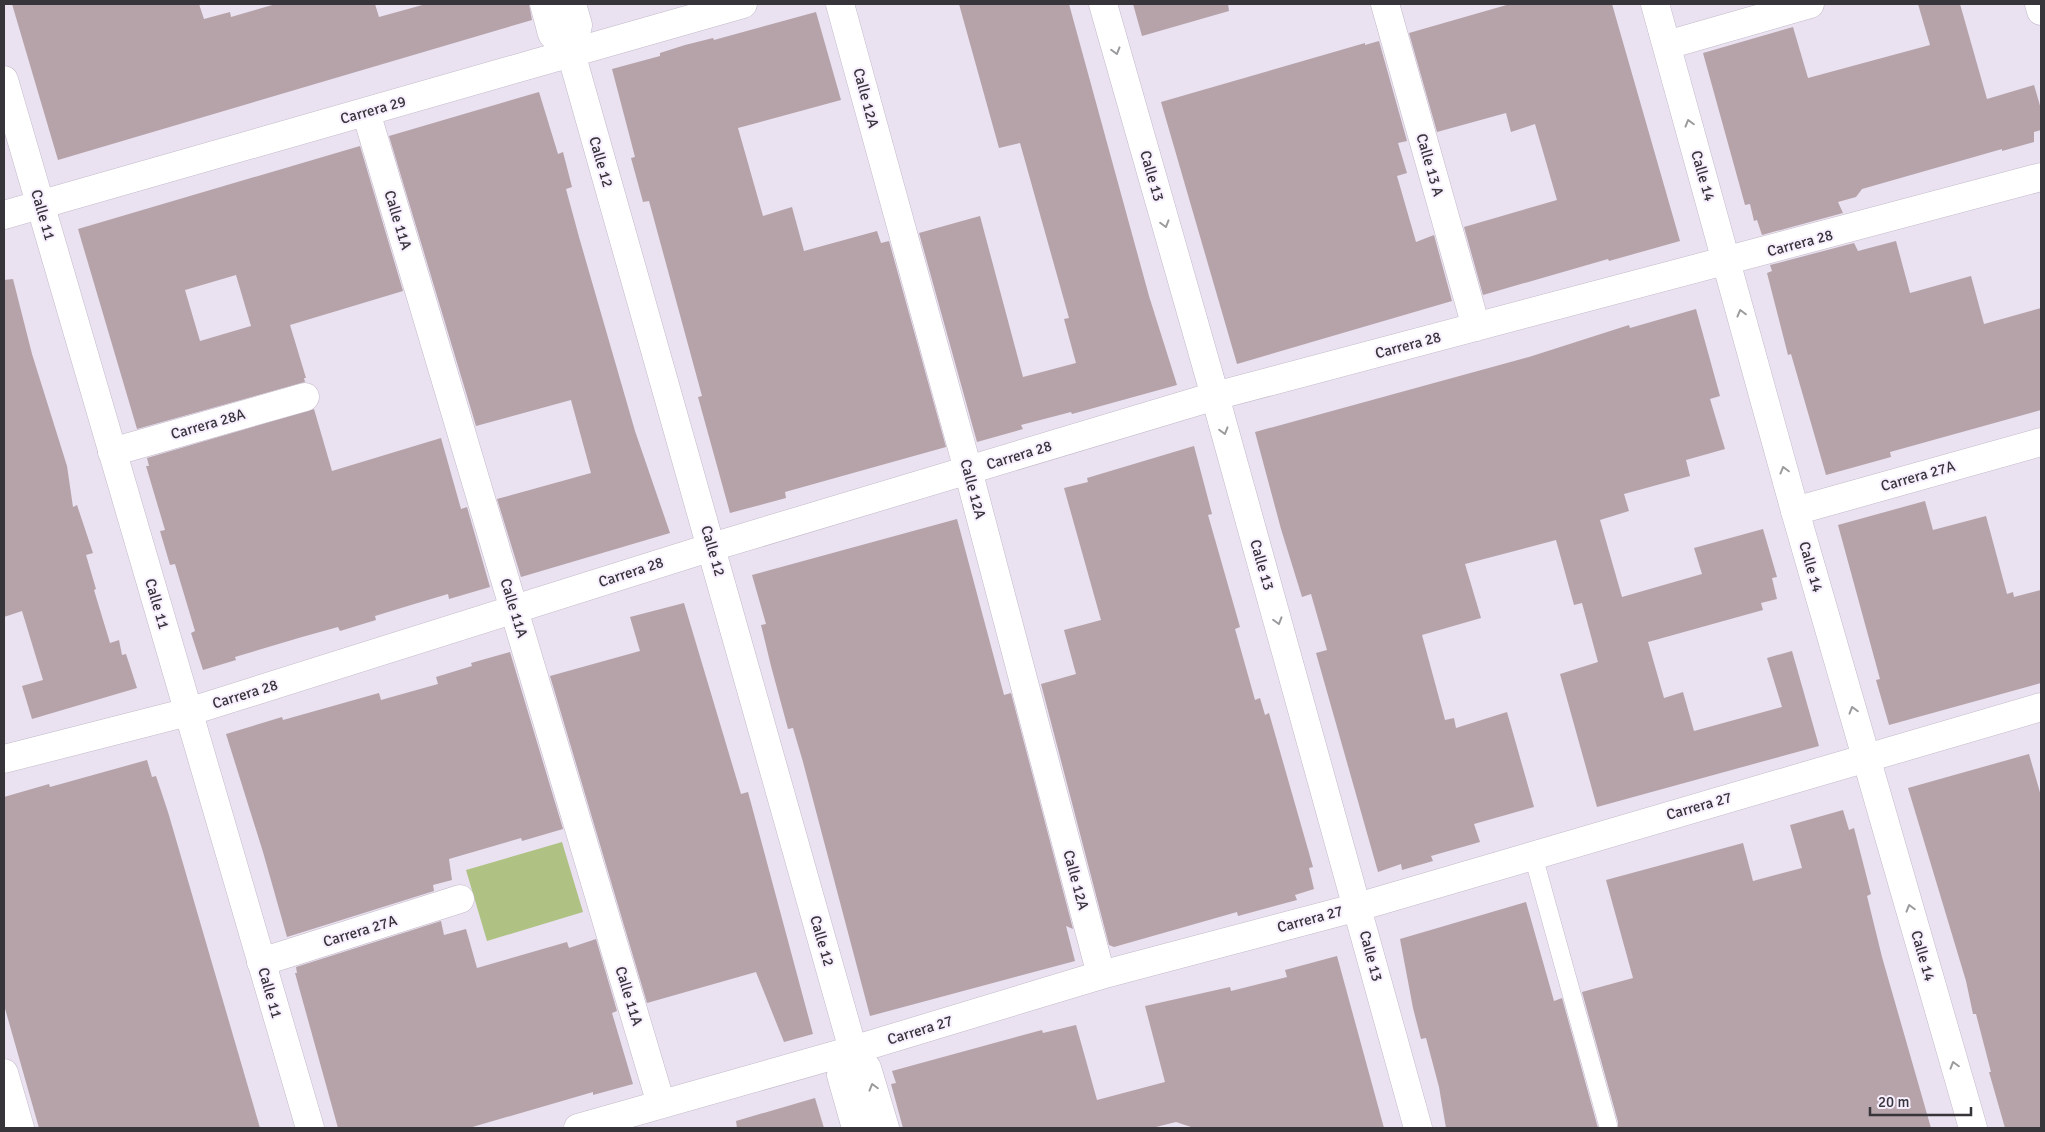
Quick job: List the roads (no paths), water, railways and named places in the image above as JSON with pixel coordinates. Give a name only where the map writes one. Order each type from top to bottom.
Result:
[{"type":"street","name":"Calle 12","points":[[544,4],[552,34],[570,53],[712,546],[853,1050],[867,1068],[884,1128]]},
{"type":"street","points":[[570,53],[578,25],[572,4]]},
{"type":"street","name":"Carrera 29","points":[[4,215],[743,4]]},
{"type":"street","name":"Calle 12A","points":[[840,4],[968,470],[1101,975]]},
{"type":"street","name":"Calle 13","points":[[1103,4],[1358,906],[1418,1128]]},
{"type":"street","name":"Calle 13 A","points":[[1385,4],[1476,327]]},
{"type":"street","name":"Calle 14","points":[[1655,4],[1795,511],[1973,1128]]},
{"type":"street","points":[[1667,45],[1810,4]]},
{"type":"street","points":[[2039,4],[2041,11]]},
{"type":"street","name":"Calle 11","points":[[4,80],[310,1128]]},
{"type":"street","name":"Calle 11A","points":[[366,112],[661,1104]]},
{"type":"street","name":"Carrera 28","points":[[4,759],[188,712],[712,546],[1215,396],[1727,262],[2041,177]]},
{"type":"street","name":"Carrera 28A","points":[[112,452],[305,397]]},
{"type":"street","name":"Carrera 27A","points":[[1795,511],[2041,442]]},
{"type":"street","name":"Carrera 27","points":[[578,1128],[853,1050],[1101,975],[1358,906],[2041,707]]},
{"type":"street","name":"Carrera 27A","points":[[260,962],[460,900]]},
{"type":"street","points":[[853,1050],[841,1075],[856,1128]]},
{"type":"street","points":[[4,1073],[20,1128]]},
{"type":"lane","points":[[1533,855],[1608,1125]]}]
